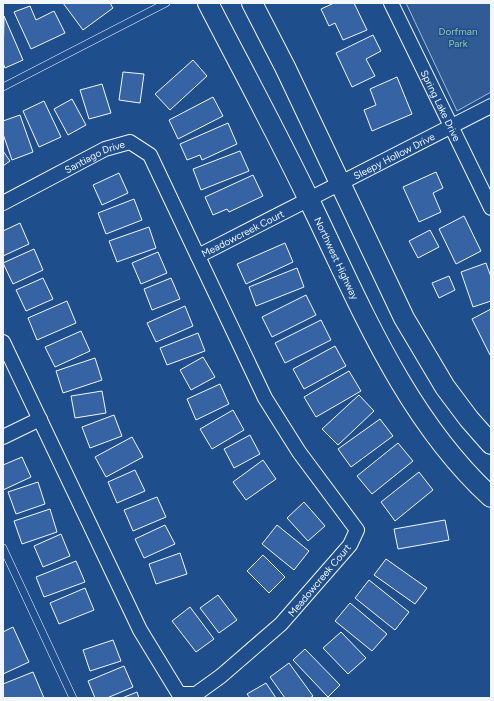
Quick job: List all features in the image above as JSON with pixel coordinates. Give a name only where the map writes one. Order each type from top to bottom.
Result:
[{"type":"main road","name":"Northwest Highway","points":[[208,3],[308,199],[372,331],[400,382],[443,444],[479,486],[491,497]]},
{"type":"main road","points":[[252,3],[404,318],[427,358],[468,418],[491,444]]},
{"type":"street","name":"Spring Lake Drive","points":[[391,3],[491,208]]},
{"type":"street","name":"Sleepy Hollow Drive","points":[[339,182],[491,106]]},
{"type":"street","name":"Santiago Drive","points":[[3,203],[105,148],[130,142],[150,155],[198,256]]},
{"type":"street","name":"Meadowcreek Court","points":[[40,419],[140,630],[179,694],[196,694],[221,676],[281,624],[350,545],[357,530],[299,452],[265,398],[198,256],[339,182]]},
{"type":"street","points":[[3,342],[40,419],[3,437]]},
{"type":"lane","points":[[3,87],[166,3]]},
{"type":"lane","points":[[3,548],[73,698]]},
{"type":"shaded area","name":"Dorfman Park","points":[[406,3],[491,3],[491,92],[457,111]]},
{"type":"building","points":[[63,3],[110,3],[113,8],[83,30]]},
{"type":"building","points":[[334,3],[354,3],[367,30],[343,40],[335,23],[329,26],[321,9]]},
{"type":"building","points":[[30,6],[36,20],[54,11],[65,33],[31,49],[14,12]]},
{"type":"building","points":[[4,16],[23,60],[5,68],[3,63]]},
{"type":"building","points":[[373,35],[381,51],[366,59],[375,76],[352,87],[336,53]]},
{"type":"building","points":[[193,60],[207,76],[170,110],[155,94]]},
{"type":"building","points":[[123,72],[144,74],[140,103],[119,100]]},
{"type":"building","points":[[397,77],[412,114],[372,131],[364,110],[376,105],[370,89]]},
{"type":"building","points":[[102,84],[111,113],[89,119],[80,90]]},
{"type":"building","points":[[213,97],[223,116],[178,139],[169,120]]},
{"type":"building","points":[[72,99],[86,125],[68,135],[54,109]]},
{"type":"building","points":[[44,101],[61,137],[39,147],[23,111]]},
{"type":"building","points":[[20,115],[33,152],[12,160],[3,134],[3,121]]},
{"type":"building","points":[[228,123],[237,144],[202,160],[200,155],[187,160],[180,144]]},
{"type":"building","points":[[3,151],[10,161],[3,166]]},
{"type":"building","points":[[240,151],[249,171],[201,190],[193,169]]},
{"type":"building","points":[[436,172],[443,188],[433,193],[441,212],[419,222],[403,187]]},
{"type":"building","points":[[119,173],[128,193],[102,205],[93,185]]},
{"type":"building","points":[[253,175],[263,196],[229,212],[227,209],[213,215],[205,197]]},
{"type":"building","points":[[134,199],[142,220],[106,234],[98,213]]},
{"type":"building","points":[[464,216],[481,251],[456,264],[439,229]]},
{"type":"building","points":[[20,223],[29,244],[3,256],[3,231]]},
{"type":"building","points":[[149,227],[156,248],[117,262],[109,241]]},
{"type":"building","points":[[430,230],[439,247],[418,258],[409,241]]},
{"type":"building","points":[[285,243],[293,262],[246,284],[237,264]]},
{"type":"building","points":[[34,249],[43,270],[13,284],[3,263]]},
{"type":"building","points":[[158,252],[167,273],[141,284],[132,263]]},
{"type":"building","points":[[486,263],[491,277],[491,301],[473,307],[461,272]]},
{"type":"building","points":[[297,268],[304,287],[256,306],[249,287]]},
{"type":"building","points":[[449,276],[455,290],[439,298],[432,283]]},
{"type":"building","points":[[43,278],[53,299],[26,311],[16,290]]},
{"type":"building","points":[[171,278],[180,299],[152,310],[144,289]]},
{"type":"building","points":[[306,295],[316,315],[272,337],[262,317]]},
{"type":"building","points":[[67,301],[76,323],[37,340],[28,318]]},
{"type":"building","points":[[185,306],[193,326],[156,342],[147,323]]},
{"type":"building","points":[[491,309],[491,354],[490,355],[472,319]]},
{"type":"building","points":[[321,320],[331,340],[285,363],[275,343]]},
{"type":"building","points":[[81,331],[90,351],[55,367],[45,347]]},
{"type":"building","points":[[198,333],[205,351],[167,365],[160,348]]},
{"type":"building","points":[[335,346],[346,366],[304,389],[293,369]]},
{"type":"building","points":[[203,357],[215,377],[191,390],[180,370]]},
{"type":"building","points":[[95,358],[102,380],[63,393],[56,371]]},
{"type":"building","points":[[349,371],[361,391],[316,417],[304,397]]},
{"type":"building","points":[[220,384],[229,404],[196,420],[187,399]]},
{"type":"building","points":[[102,391],[106,413],[75,418],[71,396]]},
{"type":"building","points":[[359,395],[374,411],[338,445],[322,429]]},
{"type":"building","points":[[233,410],[244,430],[212,449],[200,429]]},
{"type":"building","points":[[114,415],[122,436],[90,448],[82,427]]},
{"type":"building","points":[[380,419],[393,436],[351,467],[338,449]]},
{"type":"building","points":[[250,435],[260,454],[234,468],[224,449]]},
{"type":"building","points":[[132,437],[143,457],[106,477],[95,457]]},
{"type":"building","points":[[398,443],[413,461],[372,494],[357,476]]},
{"type":"building","points":[[22,457],[31,477],[3,490],[3,465]]},
{"type":"building","points":[[263,460],[276,479],[246,500],[233,482]]},
{"type":"building","points":[[135,470],[145,491],[117,503],[108,482]]},
{"type":"building","points":[[419,472],[433,490],[395,521],[381,502]]},
{"type":"building","points":[[38,482],[45,504],[16,514],[8,492]]},
{"type":"building","points":[[157,497],[166,517],[133,531],[124,510]]},
{"type":"building","points":[[304,502],[325,526],[308,541],[287,518]]},
{"type":"building","points":[[50,509],[57,532],[22,544],[14,521]]},
{"type":"building","points":[[445,520],[449,540],[398,549],[394,529]]},
{"type":"building","points":[[165,525],[175,544],[144,558],[135,539]]},
{"type":"building","points":[[277,525],[309,551],[294,570],[262,544]]},
{"type":"building","points":[[61,534],[70,556],[43,567],[34,546]]},
{"type":"building","points":[[180,553],[187,574],[156,584],[149,564]]},
{"type":"building","points":[[263,555],[285,577],[269,593],[247,571]]},
{"type":"building","points":[[386,559],[427,588],[415,604],[374,575]]},
{"type":"building","points":[[76,561],[85,582],[44,597],[36,577]]},
{"type":"building","points":[[369,580],[409,612],[395,630],[355,598]]},
{"type":"building","points":[[85,588],[94,610],[59,624],[50,603]]},
{"type":"building","points":[[218,595],[237,620],[219,633],[200,608]]},
{"type":"building","points":[[350,603],[387,634],[372,651],[335,621]]},
{"type":"building","points":[[190,607],[214,639],[196,652],[172,621]]},
{"type":"building","points":[[13,627],[29,662],[3,674],[3,632]]},
{"type":"building","points":[[341,632],[366,658],[348,674],[323,648]]},
{"type":"building","points":[[113,640],[121,661],[90,671],[83,650]]},
{"type":"building","points":[[305,649],[340,685],[328,697],[293,660]]},
{"type":"building","points":[[289,663],[313,696],[310,698],[285,698],[270,677]]},
{"type":"building","points":[[124,666],[133,687],[107,698],[95,698],[88,681]]},
{"type":"building","points":[[33,672],[44,698],[3,698],[3,684]]},
{"type":"building","points":[[266,683],[276,698],[250,698],[247,694]]},
{"type":"building","points":[[137,692],[139,698],[122,698]]}]
